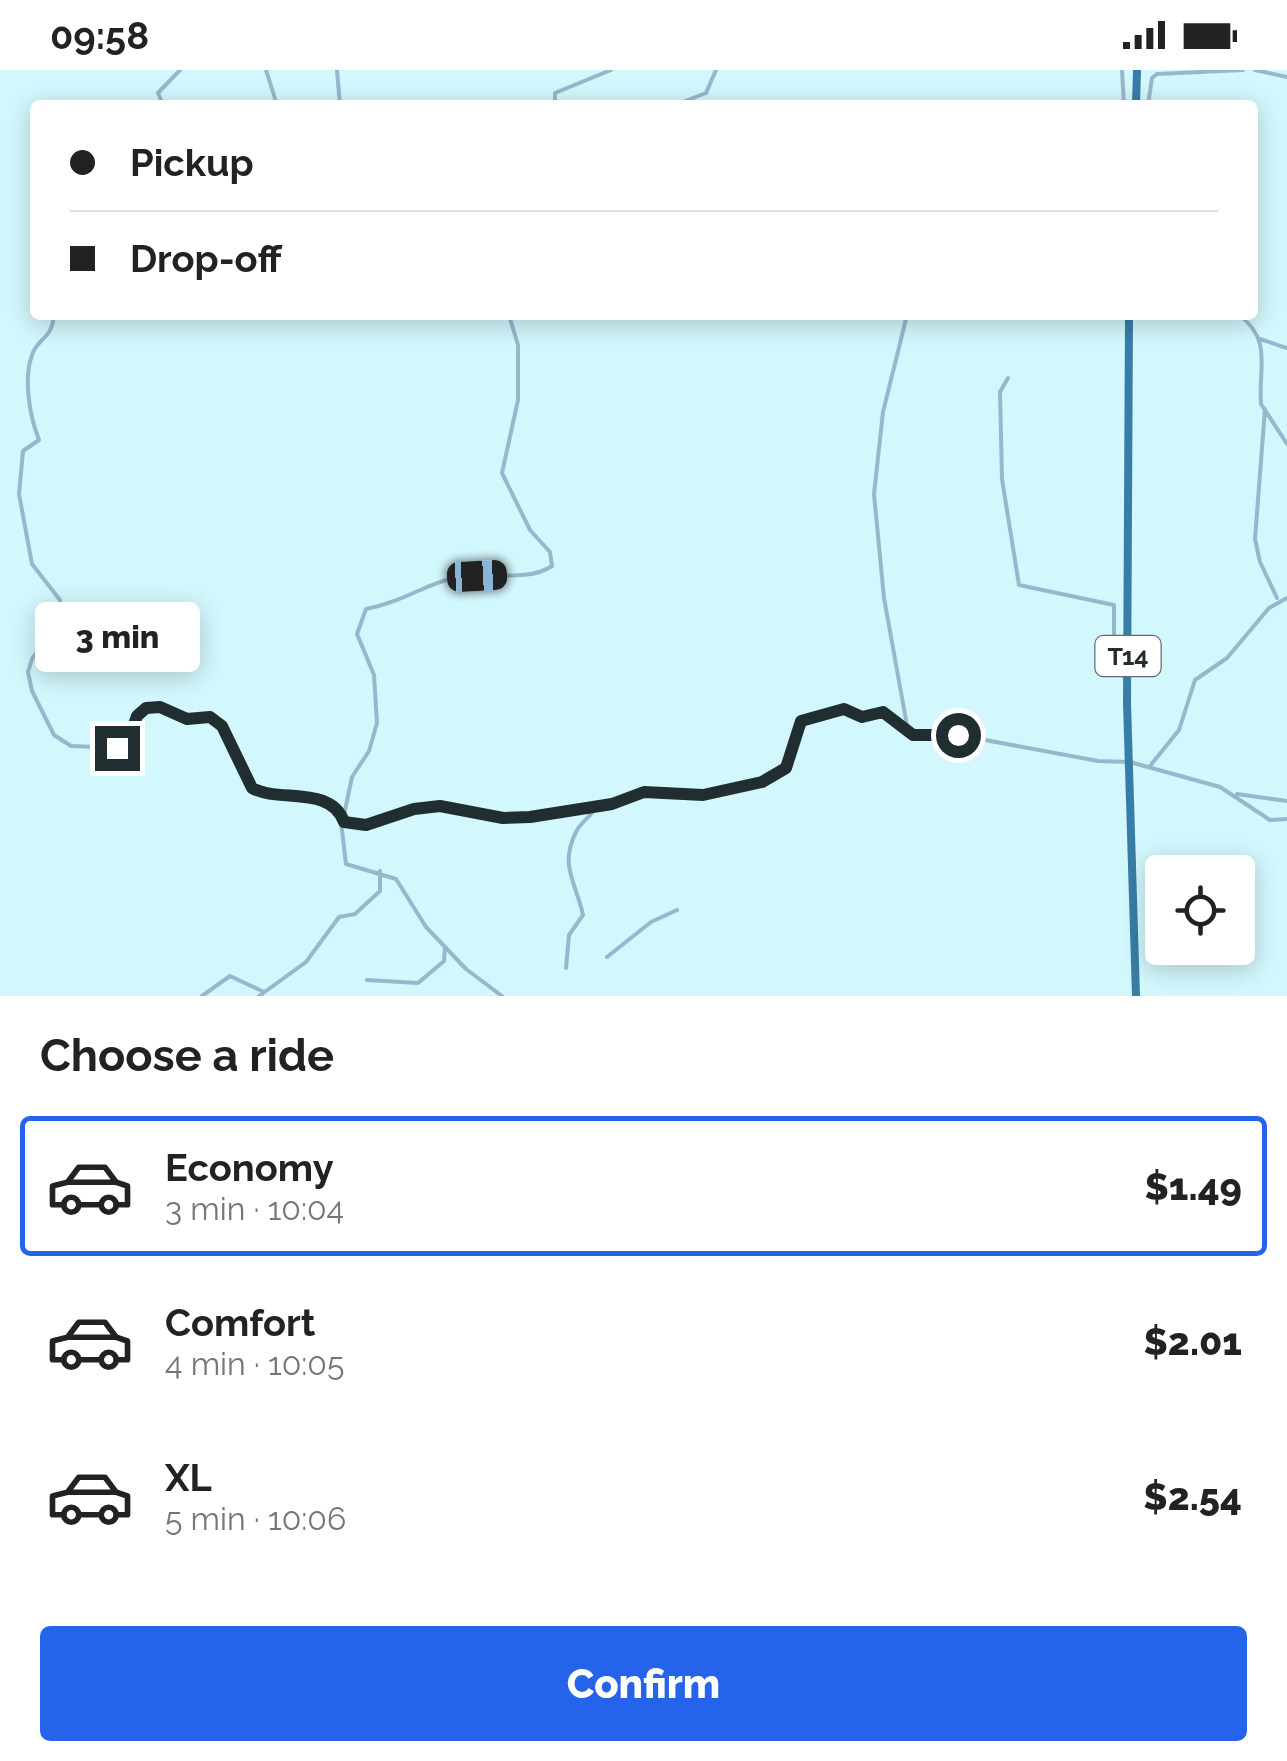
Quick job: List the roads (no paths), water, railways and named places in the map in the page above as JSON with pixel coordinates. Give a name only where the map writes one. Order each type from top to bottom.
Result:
[{"type":"highway","points":[[1136,70],[1136,100]]},
{"type":"highway","name":"T14","points":[[1129,320],[1128,677],[1136,996]]},
{"type":"street","points":[[161,100],[158,93],[180,70]]},
{"type":"street","points":[[266,70],[275,100]]},
{"type":"street","points":[[337,70],[340,100]]},
{"type":"street","points":[[556,100],[562,87],[611,70]]},
{"type":"street","points":[[688,100],[706,93],[716,70]]},
{"type":"street","points":[[1122,70],[1124,100]]},
{"type":"street","points":[[1149,100],[1152,70]]},
{"type":"street","points":[[1152,78],[1165,70],[1243,70]]},
{"type":"street","points":[[1260,70],[1287,77]]},
{"type":"street","points":[[53,320],[51,334],[31,358],[28,412],[39,440],[23,452],[18,474],[21,518],[32,564],[60,600],[56,627],[32,659],[28,672],[32,692],[54,735],[71,746],[121,748],[146,708],[160,707],[187,719],[210,717],[222,726],[252,788],[268,794],[312,796],[344,819],[366,825],[429,806],[522,818],[595,807],[644,792],[694,796],[774,777],[791,760],[797,726],[811,717],[850,709],[862,717],[878,711],[918,736],[958,735],[1098,762],[1130,762],[1237,794],[1287,801]]},
{"type":"street","points":[[502,996],[460,964],[426,927],[400,882],[380,871],[346,864],[344,819],[352,776],[376,733],[374,675],[357,634],[366,609],[402,602],[458,577],[528,573],[552,566],[550,552],[530,530],[502,474],[518,400],[518,345],[510,320]]},
{"type":"street","points":[[904,726],[874,494],[882,412],[906,320]]},
{"type":"street","points":[[1243,320],[1260,340],[1264,374],[1260,399],[1287,444]]},
{"type":"street","points":[[1260,340],[1287,348]]},
{"type":"street","points":[[1008,378],[1000,392],[1002,479],[1019,585],[1114,605],[1114,672],[1128,677]]},
{"type":"street","points":[[1265,409],[1255,539],[1260,562],[1279,599]]},
{"type":"street","points":[[1149,768],[1179,730],[1194,680],[1244,643],[1279,599],[1287,598]]},
{"type":"street","points":[[1237,794],[1270,820],[1287,819]]},
{"type":"street","points":[[566,968],[569,935],[583,914],[568,878],[567,854],[576,831],[595,807]]},
{"type":"street","points":[[202,996],[230,976],[261,994],[306,962],[339,916],[356,912],[381,890],[380,871]]},
{"type":"street","points":[[607,957],[648,924],[676,910]]},
{"type":"street","points":[[367,980],[396,978],[416,984],[445,958],[445,945]]},
{"type":"street","points":[[445,958],[460,964]]}]
